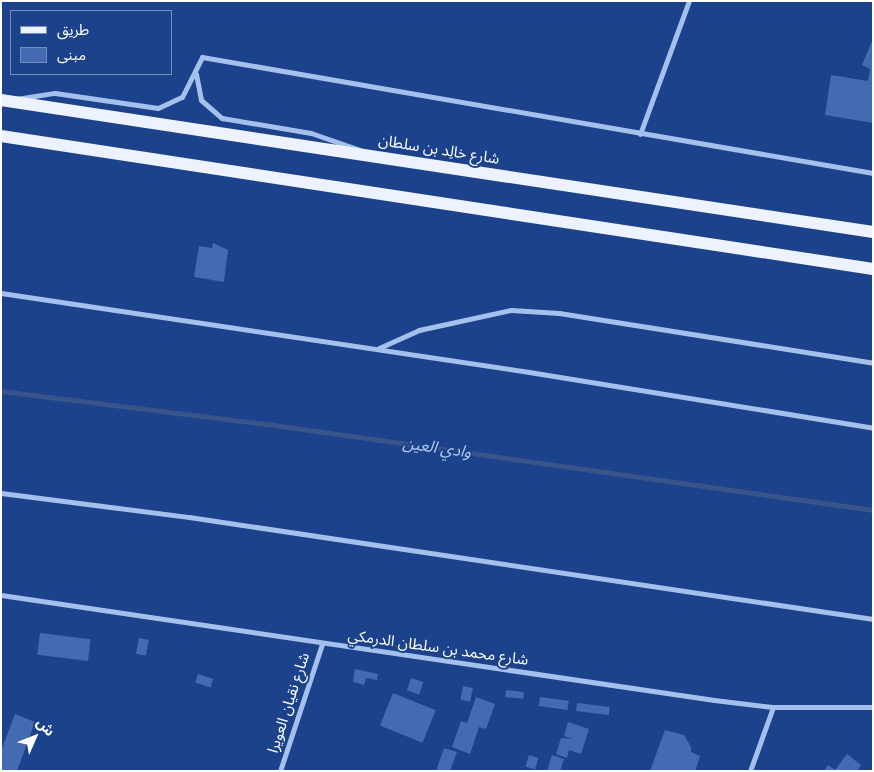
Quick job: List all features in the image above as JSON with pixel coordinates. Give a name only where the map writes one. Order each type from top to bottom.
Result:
[{"type":"main road","name":"شارع خالِد بن سلطان","points":[[6,100],[873,232]]},
{"type":"main road","points":[[1,136],[873,269]]},
{"type":"street","points":[[640,134],[689,1]]},
{"type":"street","points":[[6,100],[54,93],[158,108],[182,97],[196,74],[202,57],[873,173]]},
{"type":"street","points":[[196,74],[201,100],[222,118],[327,136],[371,156]]},
{"type":"street","points":[[1,292],[377,348],[873,428]]},
{"type":"street","points":[[377,348],[419,330],[511,310],[559,312],[873,363]]},
{"type":"street","points":[[1,493],[189,517],[873,619]]},
{"type":"street","name":"شارع محمد بن سلطان الدرمكي","points":[[1,595],[322,644],[774,707],[873,707]]},
{"type":"street","name":"شارع نقيان العويرا","points":[[280,771],[322,644]]},
{"type":"street","points":[[750,771],[774,707]]},
{"type":"building","points":[[873,39],[873,123],[825,115],[831,75],[868,81],[870,69],[862,65]]},
{"type":"building","points":[[213,243],[228,250],[224,282],[194,277],[199,246],[212,248]]},
{"type":"building","points":[[40,633],[91,639],[88,661],[37,655]]},
{"type":"building","points":[[139,638],[149,640],[146,656],[136,654]]},
{"type":"building","points":[[355,669],[378,674],[377,680],[366,678],[364,685],[353,682]]},
{"type":"building","points":[[198,674],[213,679],[210,688],[195,683]]},
{"type":"building","points":[[411,678],[423,682],[419,694],[407,690]]},
{"type":"building","points":[[463,686],[473,688],[470,702],[460,700]]},
{"type":"building","points":[[506,690],[524,692],[523,699],[505,697]]},
{"type":"building","points":[[393,693],[436,710],[423,743],[380,725]]},
{"type":"building","points":[[476,697],[495,704],[486,729],[479,727],[470,754],[452,747],[461,721],[467,723]]},
{"type":"building","points":[[540,697],[569,701],[567,710],[539,706]]},
{"type":"building","points":[[577,703],[610,707],[609,715],[576,711]]},
{"type":"building","points":[[15,714],[35,722],[17,771],[1,771],[1,751]]},
{"type":"building","points":[[568,722],[589,729],[581,754],[569,750],[567,758],[556,754],[561,738],[573,739],[564,736]]},
{"type":"building","points":[[665,730],[684,735],[691,747],[691,752],[700,756],[695,771],[650,771]]},
{"type":"building","points":[[444,748],[457,752],[450,771],[436,771]]},
{"type":"building","points":[[847,754],[861,765],[857,771],[824,771],[828,765],[835,770]]},
{"type":"building","points":[[529,755],[539,758],[535,769],[525,766]]},
{"type":"building","points":[[552,755],[564,759],[560,771],[547,771]]},
{"type":"waterway","name":"وادي العين","points":[[1,391],[274,425],[873,510]]}]
